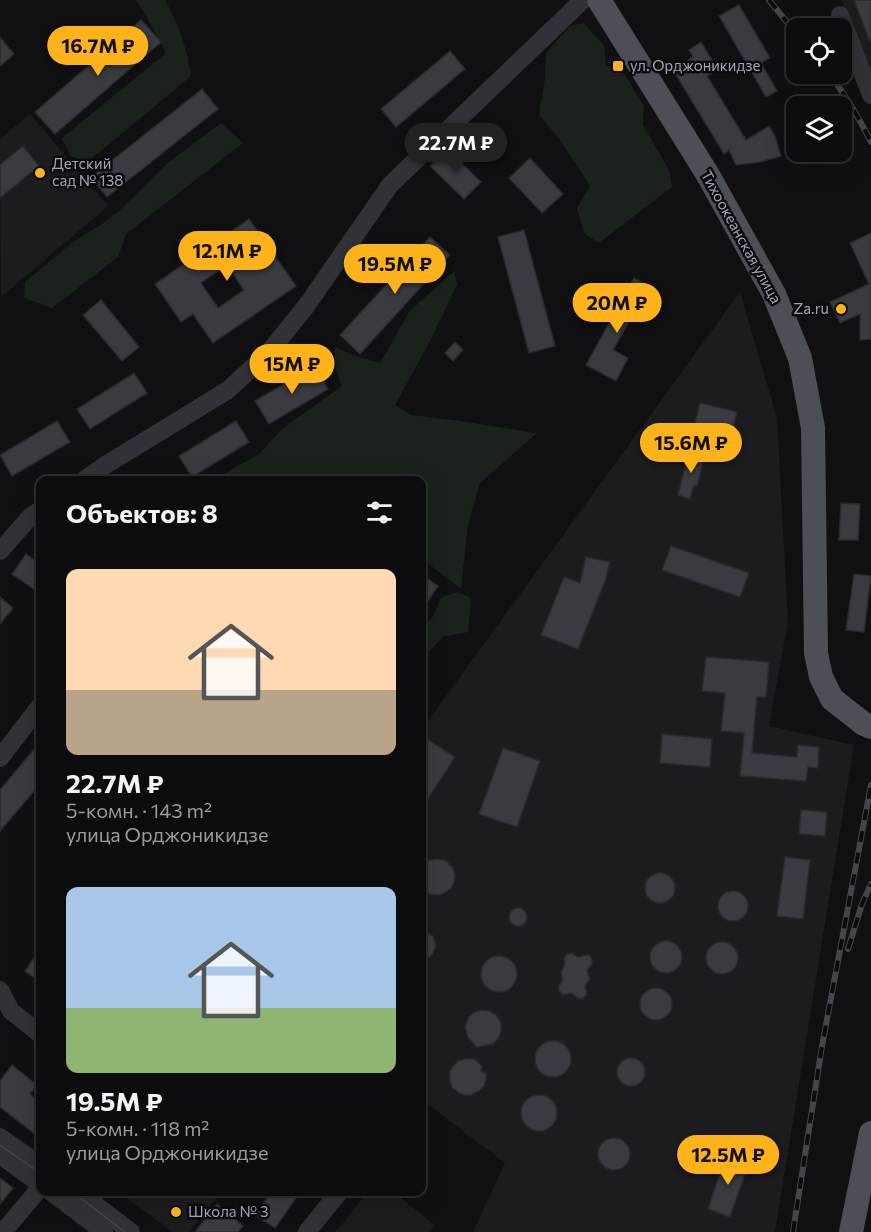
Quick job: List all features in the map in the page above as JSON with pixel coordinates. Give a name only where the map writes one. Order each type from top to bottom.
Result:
[{"type":"main road","name":"Тихоокеанская улица","points":[[599,0],[708,176],[774,294],[800,358],[813,428],[816,653],[821,677],[832,699],[871,727]]},
{"type":"main road","points":[[851,1232],[871,1133]]},
{"type":"street","points":[[90,476],[228,390],[270,351],[307,305],[390,185],[583,0]]},
{"type":"street","points":[[840,15],[871,95]]},
{"type":"street","points":[[0,551],[36,518]]},
{"type":"street","points":[[0,758],[36,711]]},
{"type":"street","points":[[0,990],[11,1011],[36,1031]]},
{"type":"street","points":[[0,1137],[36,1162]]},
{"type":"street","points":[[0,1155],[36,1183]]},
{"type":"street","points":[[3,1232],[36,1191]]},
{"type":"street","points":[[57,1196],[104,1232]]},
{"type":"street","points":[[84,1196],[131,1232]]},
{"type":"street","points":[[307,1232],[336,1196]]},
{"type":"shaded area","points":[[136,0],[165,0],[182,36],[191,76],[85,164],[71,156],[62,138],[166,53]]},
{"type":"shaded area","points":[[842,0],[871,0],[871,74],[852,26],[852,18],[849,18]]},
{"type":"shaded area","points":[[584,23],[604,46],[606,65],[625,75],[644,106],[643,125],[669,170],[672,187],[599,243],[584,233],[577,208],[590,186],[557,136],[539,115],[545,78],[546,53],[570,26]]},
{"type":"shaded area","name":"Детский сад № 138","points":[[30,114],[108,206],[1,297],[0,139]]},
{"type":"shaded area","points":[[221,123],[243,143],[126,234],[118,257],[52,308],[24,298],[25,282],[73,242],[120,210],[169,162]]},
{"type":"shaded area","points":[[454,271],[457,285],[395,405],[411,415],[537,433],[480,483],[468,525],[461,589],[426,562],[426,476],[220,476],[259,454],[283,428],[342,386],[336,371],[334,347],[380,363],[409,312]]},
{"type":"shaded area","points":[[740,292],[777,418],[788,622],[769,726],[854,745],[775,1232],[473,1232],[505,1163],[426,1103],[426,724]]},
{"type":"shaded area","points":[[457,592],[471,598],[468,632],[443,637],[426,655],[426,623],[431,620],[441,598]]},
{"type":"shaded area","name":"Школа № 3","points":[[124,1196],[218,1196],[189,1232],[173,1232]]},
{"type":"shaded area","points":[[364,1196],[398,1196],[435,1225],[429,1232],[336,1232]]},
{"type":"building","points":[[854,0],[871,0],[871,42],[870,42]]},
{"type":"building","points":[[739,5],[770,58],[761,63],[777,91],[766,97],[719,16]]},
{"type":"building","points":[[141,20],[161,42],[55,134],[35,112]]},
{"type":"building","points":[[0,37],[14,54],[0,66]]},
{"type":"building","points":[[701,42],[718,70],[707,76],[746,140],[769,126],[775,136],[781,156],[736,165],[729,150],[724,154],[673,70],[693,57],[689,50]]},
{"type":"building","points":[[450,51],[465,69],[396,127],[381,109]]},
{"type":"building","points":[[202,89],[218,109],[107,197],[91,177]]},
{"type":"building","points":[[23,146],[39,166],[0,198],[0,165]]},
{"type":"building","points":[[447,149],[481,182],[464,199],[430,166]]},
{"type":"building","points":[[530,158],[563,194],[542,213],[509,178]]},
{"type":"building","points":[[249,219],[296,286],[213,343],[193,314],[181,322],[155,284]],"holes":[[[227,265],[244,290],[218,308],[201,283]]]},
{"type":"building","points":[[524,230],[555,346],[529,353],[498,237]]},
{"type":"building","points":[[871,233],[871,339],[860,340],[860,314],[840,323],[830,302],[869,284],[850,243]]},
{"type":"building","points":[[430,237],[450,255],[360,354],[340,335]]},
{"type":"building","points":[[634,278],[649,286],[613,350],[628,358],[616,381],[586,365]]},
{"type":"building","points":[[101,300],[139,347],[122,361],[83,315]]},
{"type":"building","points":[[455,342],[463,350],[453,361],[445,353]]},
{"type":"building","points":[[314,366],[328,389],[269,424],[255,401]]},
{"type":"building","points":[[134,373],[147,393],[90,429],[77,409]]},
{"type":"building","points":[[700,403],[737,412],[730,440],[693,430]]},
{"type":"building","points":[[57,421],[70,442],[12,476],[0,455]]},
{"type":"building","points":[[236,421],[249,442],[194,476],[191,476],[179,456]]},
{"type":"building","points":[[689,451],[705,455],[697,486],[694,485],[690,499],[678,495]]},
{"type":"building","points":[[841,503],[860,504],[858,540],[839,540]]},
{"type":"building","points":[[671,546],[749,573],[740,597],[662,570]]},
{"type":"building","points":[[26,554],[36,561],[36,590],[12,574]]},
{"type":"building","points":[[586,557],[610,562],[605,581],[578,649],[541,635],[564,577],[580,583]]},
{"type":"building","points":[[854,574],[871,576],[864,632],[846,630]]},
{"type":"building","points":[[426,578],[438,586],[426,604]]},
{"type":"building","points":[[0,597],[13,608],[0,624]]},
{"type":"building","points":[[706,657],[769,662],[766,697],[757,697],[752,753],[797,757],[798,745],[819,747],[818,768],[808,767],[806,781],[740,776],[744,733],[721,731],[725,693],[702,691]]},
{"type":"building","points":[[662,734],[712,739],[710,767],[660,763]]},
{"type":"building","points":[[427,739],[455,757],[426,802]]},
{"type":"building","points":[[36,747],[36,789],[0,831],[0,790]]},
{"type":"building","points":[[503,748],[540,761],[517,827],[479,814]]},
{"type":"building","points":[[801,810],[827,812],[825,836],[799,834]]},
{"type":"building","points":[[785,857],[810,860],[803,919],[777,916]]},
{"type":"building","points":[[444,860],[453,868],[454,882],[451,888],[440,895],[429,894],[426,891],[426,863]]},
{"type":"building","points":[[660,873],[666,874],[674,882],[674,894],[666,902],[660,903],[654,902],[646,894],[645,888],[646,882],[654,874]]},
{"type":"building","points":[[733,891],[743,896],[748,906],[743,916],[733,921],[723,916],[718,906],[723,896]]},
{"type":"building","points":[[518,908],[524,911],[527,917],[524,923],[518,926],[512,923],[509,917],[512,911]]},
{"type":"building","points":[[426,932],[433,936],[436,946],[432,955],[426,959]]},
{"type":"building","points":[[666,941],[677,946],[682,957],[677,968],[666,973],[655,968],[650,957],[655,946]]},
{"type":"building","points":[[722,942],[733,947],[738,958],[733,969],[722,974],[711,969],[706,958],[711,947]]},
{"type":"building","points":[[572,953],[578,957],[590,956],[592,960],[587,970],[590,979],[585,986],[587,994],[582,999],[571,993],[563,995],[559,991],[563,980],[561,973],[565,964],[564,959],[567,954]]},
{"type":"building","points":[[36,955],[36,979],[25,971]]},
{"type":"building","points":[[499,956],[512,961],[517,974],[512,987],[499,992],[486,987],[481,974],[486,961]]},
{"type":"building","points":[[656,988],[667,993],[672,1004],[667,1015],[656,1020],[645,1015],[640,1004],[645,993]]},
{"type":"building","points":[[482,1010],[496,1015],[501,1023],[501,1031],[493,1044],[477,1047],[468,1038],[465,1027],[469,1016]]},
{"type":"building","points":[[553,1041],[566,1046],[571,1059],[566,1072],[553,1077],[540,1072],[535,1059],[540,1046]]},
{"type":"building","points":[[631,1058],[641,1062],[645,1072],[641,1082],[631,1086],[621,1082],[617,1072],[621,1062]]},
{"type":"building","points":[[466,1059],[474,1059],[482,1066],[481,1071],[486,1073],[484,1086],[471,1095],[459,1093],[452,1087],[450,1080],[450,1071],[454,1065]]},
{"type":"building","points":[[12,1065],[36,1084],[30,1094],[36,1099],[36,1135],[0,1107],[0,1081]]},
{"type":"building","points":[[539,1095],[552,1100],[557,1113],[552,1126],[539,1131],[526,1126],[521,1113],[526,1100]]},
{"type":"building","points":[[614,1138],[625,1143],[630,1154],[625,1165],[614,1170],[603,1165],[598,1154],[603,1143]]},
{"type":"building","points":[[726,1155],[749,1163],[730,1217],[708,1209]]},
{"type":"building","points":[[0,1178],[13,1188],[0,1204]]},
{"type":"building","points":[[268,1196],[297,1196],[275,1228],[255,1215]]},
{"type":"building","points":[[217,1204],[243,1226],[238,1232],[195,1232]]},
{"type":"tram line","points":[[0,1145],[36,1170]]},
{"type":"tram line","points":[[78,1196],[125,1232]]},
{"type":"railway","points":[[769,0],[786,21]]},
{"type":"railway","points":[[836,84],[871,142]]},
{"type":"railway","points":[[793,1232],[822,1046],[871,785]]},
{"type":"railway","points":[[848,949],[862,904],[871,884]]},
{"type":"place","name":"ул. Орджоникидзе","points":[[618,66]]},
{"type":"place","name":"Детский сад № 138","points":[[40,173]]},
{"type":"place","name":"Za.ru","points":[[841,309]]},
{"type":"place","name":"Школа № 3","points":[[176,1212]]}]
